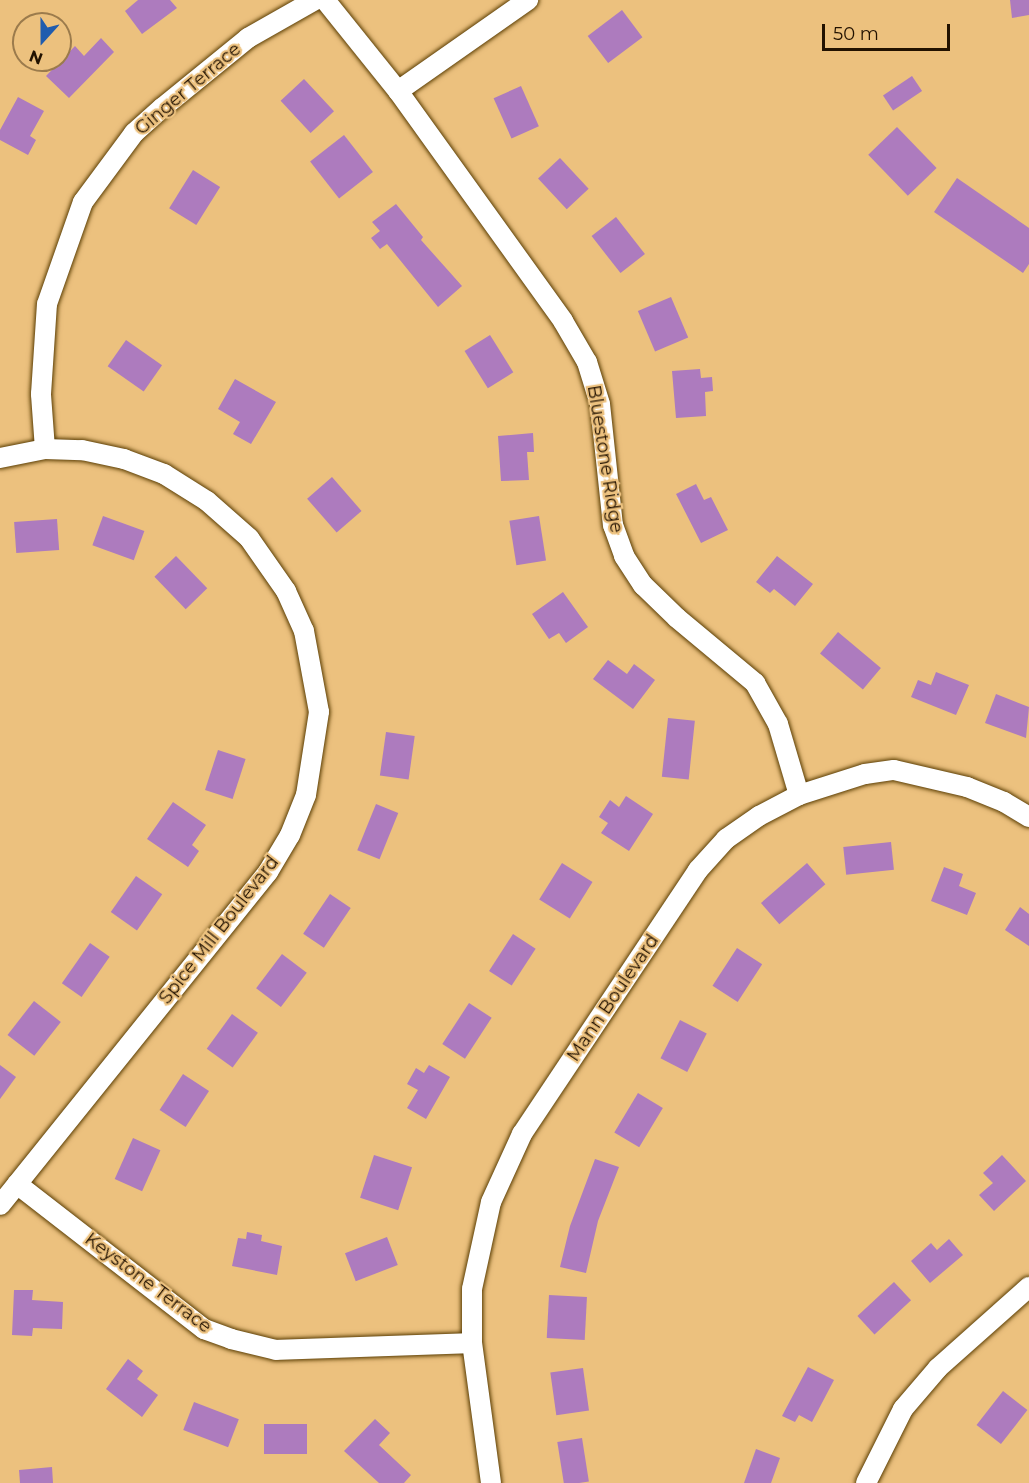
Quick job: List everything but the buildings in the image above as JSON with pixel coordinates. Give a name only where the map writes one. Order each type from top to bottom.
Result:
[{"type":"street","name":"Ginger Terrace","points":[[45,448],[41,394],[47,304],[83,202],[134,133],[162,108],[249,38],[315,0]]},
{"type":"street","name":"Bluestone Ridge","points":[[325,0],[398,92],[562,321],[587,362],[600,404],[613,525],[624,556],[643,585],[677,618],[754,683],[778,724],[799,795]]},
{"type":"street","points":[[398,92],[528,0]]},
{"type":"street","name":"Spice Mill Boulevard","points":[[0,458],[45,448],[82,450],[124,459],[164,474],[207,501],[249,538],[286,591],[304,631],[318,712],[306,795],[290,835],[268,872],[0,1205]]},
{"type":"street","name":"Mann Boulevard","points":[[491,1483],[472,1343],[472,1289],[492,1202],[522,1134],[698,870],[726,839],[799,795],[865,774],[894,770],[967,787],[1004,802],[1029,817]]},
{"type":"street","name":"Keystone Terrace","points":[[17,1184],[204,1329],[231,1339],[276,1350],[472,1343]]},
{"type":"street","points":[[866,1483],[903,1409],[938,1368],[1029,1287]]}]
